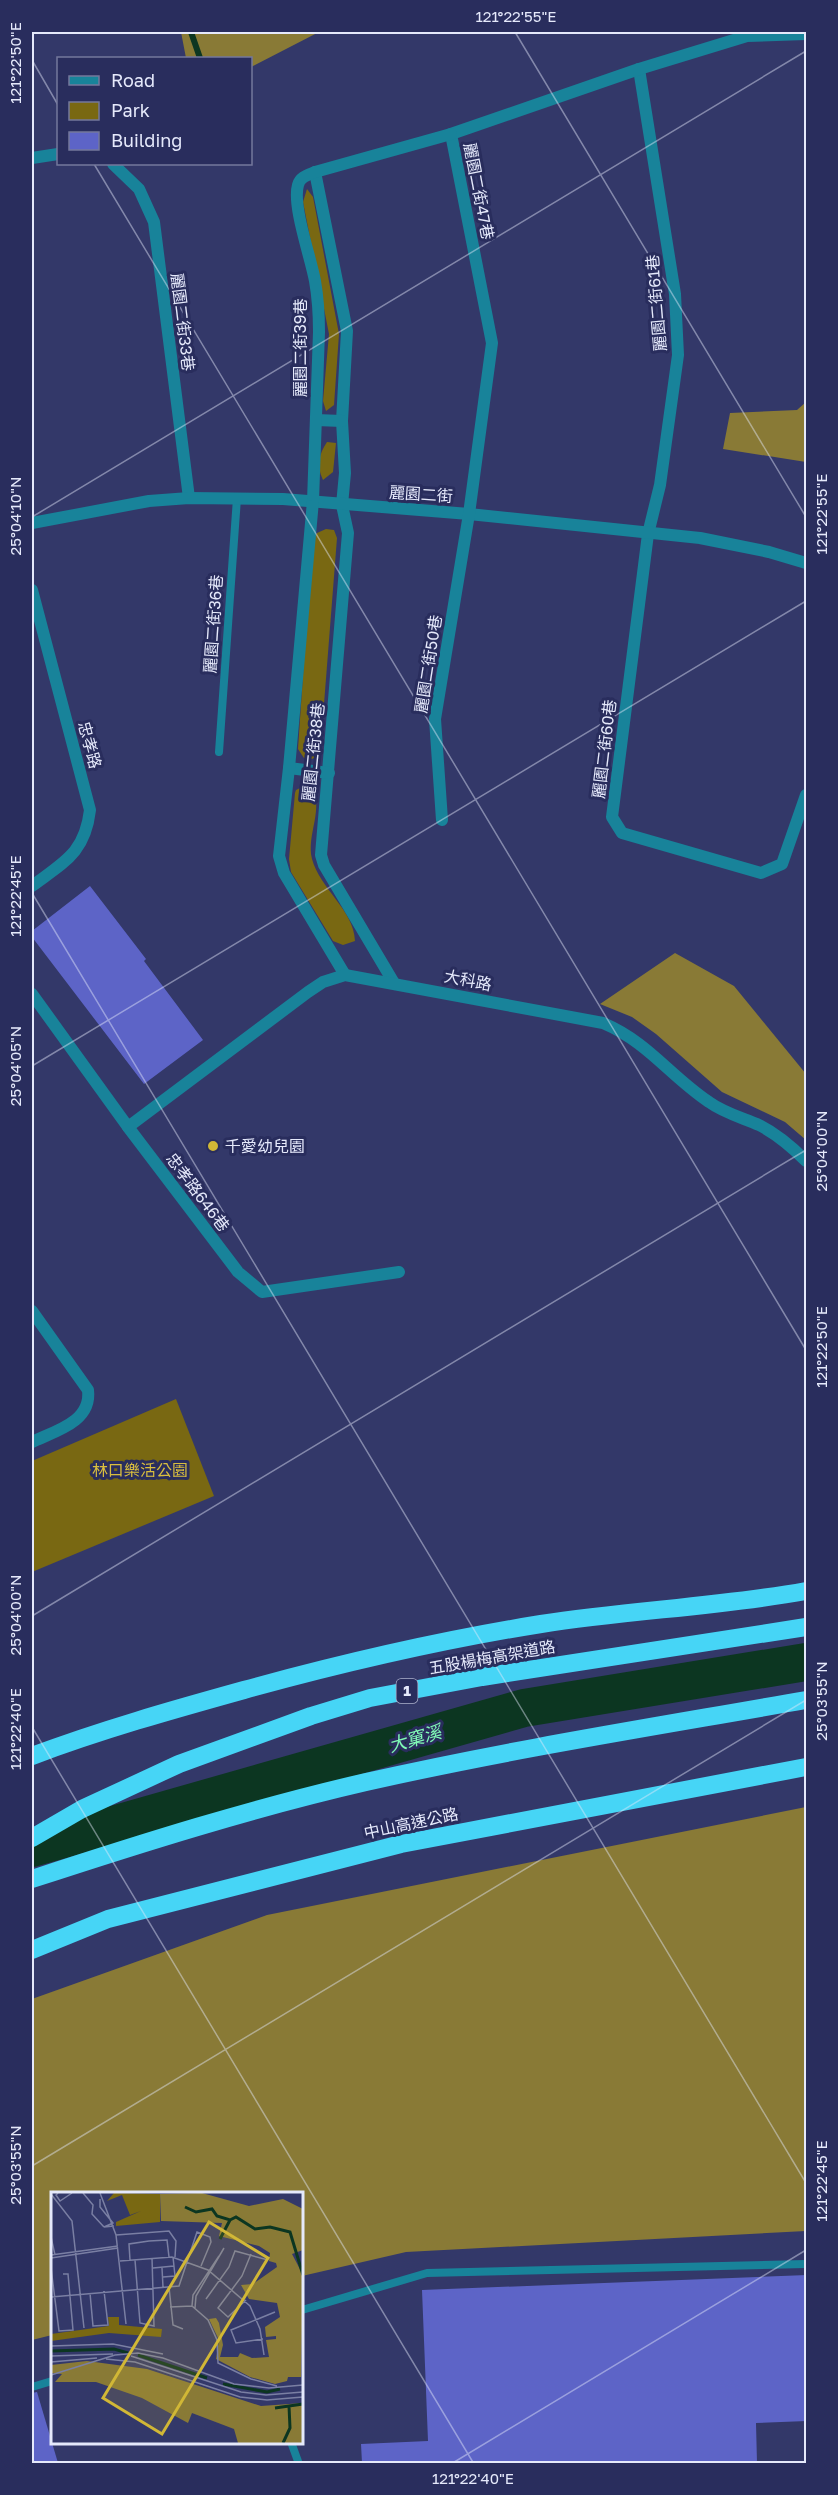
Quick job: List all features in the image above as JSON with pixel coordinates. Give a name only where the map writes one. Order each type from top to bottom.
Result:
[{"type":"highway","name":"五股楊梅高架道路","points":[[32,1756],[155,1714],[420,1646],[542,1624],[748,1602],[807,1592]]},
{"type":"highway","name":"五股楊梅高架道路","points":[[32,1838],[82,1809],[178,1764],[311,1716],[370,1698],[482,1677],[807,1627]]},
{"type":"highway","points":[[32,1879],[160,1836],[365,1782],[553,1744],[807,1700]]},
{"type":"highway","name":"中山高速公路","points":[[32,1950],[108,1919],[401,1844],[807,1767]]},
{"type":"street","name":"麗園二街47巷","points":[[469,514],[492,343],[451,134],[639,69],[747,36],[807,34]]},
{"type":"street","name":"麗園二街61巷","points":[[639,69],[675,294],[678,355],[660,485],[648,534]]},
{"type":"street","points":[[342,505],[345,473],[342,421],[347,331],[315,172],[451,134]]},
{"type":"street","points":[[32,158],[57,154]]},
{"type":"street","name":"麗園二街33巷","points":[[114,165],[139,189],[153,222],[189,498]]},
{"type":"street","name":"麗園二街39巷","points":[[313,501],[319,304],[296,199],[298,183],[303,177],[315,172]]},
{"type":"street","points":[[316,420],[342,421]]},
{"type":"street","name":"麗園二街","points":[[32,523],[149,501],[237,498],[313,501],[469,514],[700,538],[769,552],[807,563]]},
{"type":"street","name":"麗園二街38巷","points":[[313,501],[279,856],[284,873],[345,975]]},
{"type":"street","name":"麗園二街38巷","points":[[342,505],[348,532],[321,845],[324,865],[394,983]]},
{"type":"street","name":"麗園二街50巷","points":[[442,820],[435,719],[469,514]]},
{"type":"street","name":"麗園二街60巷","points":[[648,534],[612,817],[622,833],[761,873],[782,864],[807,795]]},
{"type":"street","name":"忠孝路","points":[[32,590],[90,810],[88,828],[80,847],[32,885]]},
{"type":"street","points":[[289,768],[329,773]]},
{"type":"street","points":[[128,1127],[308,992],[323,982],[345,975]]},
{"type":"street","name":"大科路","points":[[345,975],[603,1023],[624,1032],[711,1104],[762,1126],[792,1147],[807,1161]]},
{"type":"street","name":"忠孝路646巷","points":[[32,994],[128,1127],[238,1272],[262,1292],[399,1272]]},
{"type":"street","points":[[32,1311],[88,1390],[90,1402],[84,1413],[72,1423],[32,1442]]},
{"type":"lane","name":"麗園二街36巷","points":[[219,752],[237,498]]},
{"type":"lane","points":[[303,2310],[427,2273],[807,2264]]},
{"type":"lane","points":[[32,2387],[51,2381]]},
{"type":"lane","points":[[292,2444],[299,2463]]},
{"type":"green space","points":[[307,189],[313,197],[339,334],[334,405],[326,411],[323,401],[329,334],[303,202]]},
{"type":"green space","points":[[327,442],[336,443],[333,472],[323,480],[319,460]]},
{"type":"green space","points":[[326,529],[334,530],[337,538],[320,755],[312,759],[304,758],[298,749],[312,541],[317,533]]},
{"type":"green space","points":[[311,785],[316,803],[311,840],[312,859],[322,880],[349,919],[353,930],[355,941],[343,945],[333,941],[291,872],[289,859],[295,793],[296,790]]},
{"type":"green space","name":"林口樂活公園","points":[[176,1399],[214,1496],[32,1572],[32,1461]]},
{"type":"shaded area","points":[[181,32],[319,32],[252,66],[252,57],[186,57]]},
{"type":"shaded area","points":[[806,402],[806,462],[723,449],[730,413],[797,410]]},
{"type":"shaded area","points":[[675,953],[734,986],[806,1074],[806,1140],[785,1122],[722,1092],[656,1034],[632,1017],[600,1004]]},
{"type":"shaded area","points":[[806,1807],[806,2231],[406,2252],[303,2276],[303,2192],[51,2192],[51,2335],[32,2340],[32,1999],[267,1915]]},
{"type":"building","points":[[90,886],[146,959],[144,961],[203,1040],[144,1084],[32,937],[32,931]]},
{"type":"building","points":[[807,2275],[807,2421],[756,2423],[757,2463],[362,2463],[361,2444],[428,2441],[422,2290]]},
{"type":"building","points":[[37,2392],[58,2463],[32,2463],[32,2393]]},
{"type":"waterway","points":[[191,32],[200,57]]},
{"type":"waterway","name":"大窠溪","points":[[32,1848],[524,1708],[806,1662]]},
{"type":"place","name":"千愛幼兒園","points":[[213,1146]]}]
